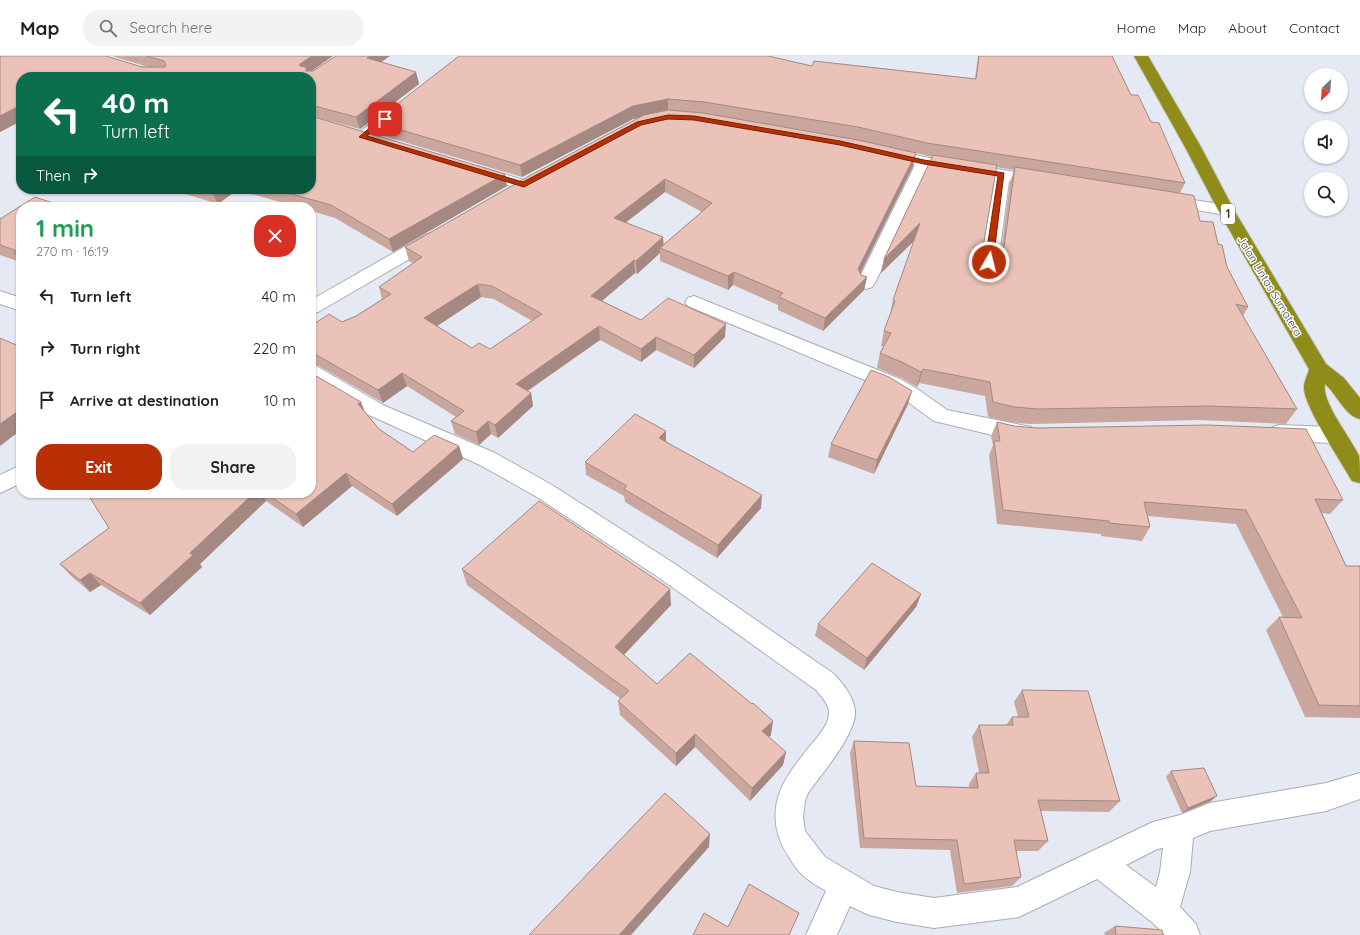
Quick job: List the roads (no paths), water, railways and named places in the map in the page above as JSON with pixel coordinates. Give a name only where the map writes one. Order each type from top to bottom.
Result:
[{"type":"highway","name":"Jalan Lintas Sumatera","points":[[1141,56],[1193,147],[1226,210],[1319,369],[1337,383],[1360,412]]},
{"type":"highway","points":[[1319,369],[1314,387],[1315,396],[1335,435],[1360,475]]},
{"type":"street","points":[[362,137],[411,99]]},
{"type":"street","points":[[871,150],[924,162],[1056,183]]},
{"type":"street","points":[[866,283],[924,162]]},
{"type":"street","points":[[465,167],[530,181],[503,197]]},
{"type":"street","points":[[989,262],[1002,174]]},
{"type":"street","points":[[1148,198],[1226,210]]},
{"type":"street","points":[[316,305],[448,229]]},
{"type":"street","points":[[0,297],[16,303]]},
{"type":"street","points":[[694,302],[893,384],[912,395],[941,416],[1010,431],[1046,433]]},
{"type":"street","points":[[316,375],[374,409],[455,443],[502,467],[554,497],[638,552],[825,682],[837,697],[842,711],[840,723],[831,740],[798,784],[791,801],[789,818],[792,836],[803,853],[815,867],[869,900],[897,907],[934,913],[1019,902],[1153,836],[1180,829],[1210,817],[1326,797],[1360,786]]},
{"type":"street","points":[[1259,432],[1335,435]]},
{"type":"street","points":[[0,485],[16,476]]},
{"type":"street","points":[[1164,912],[1175,872],[1180,829]]},
{"type":"street","points":[[1100,863],[1164,912],[1185,935]]},
{"type":"street","points":[[821,935],[844,886]]}]
